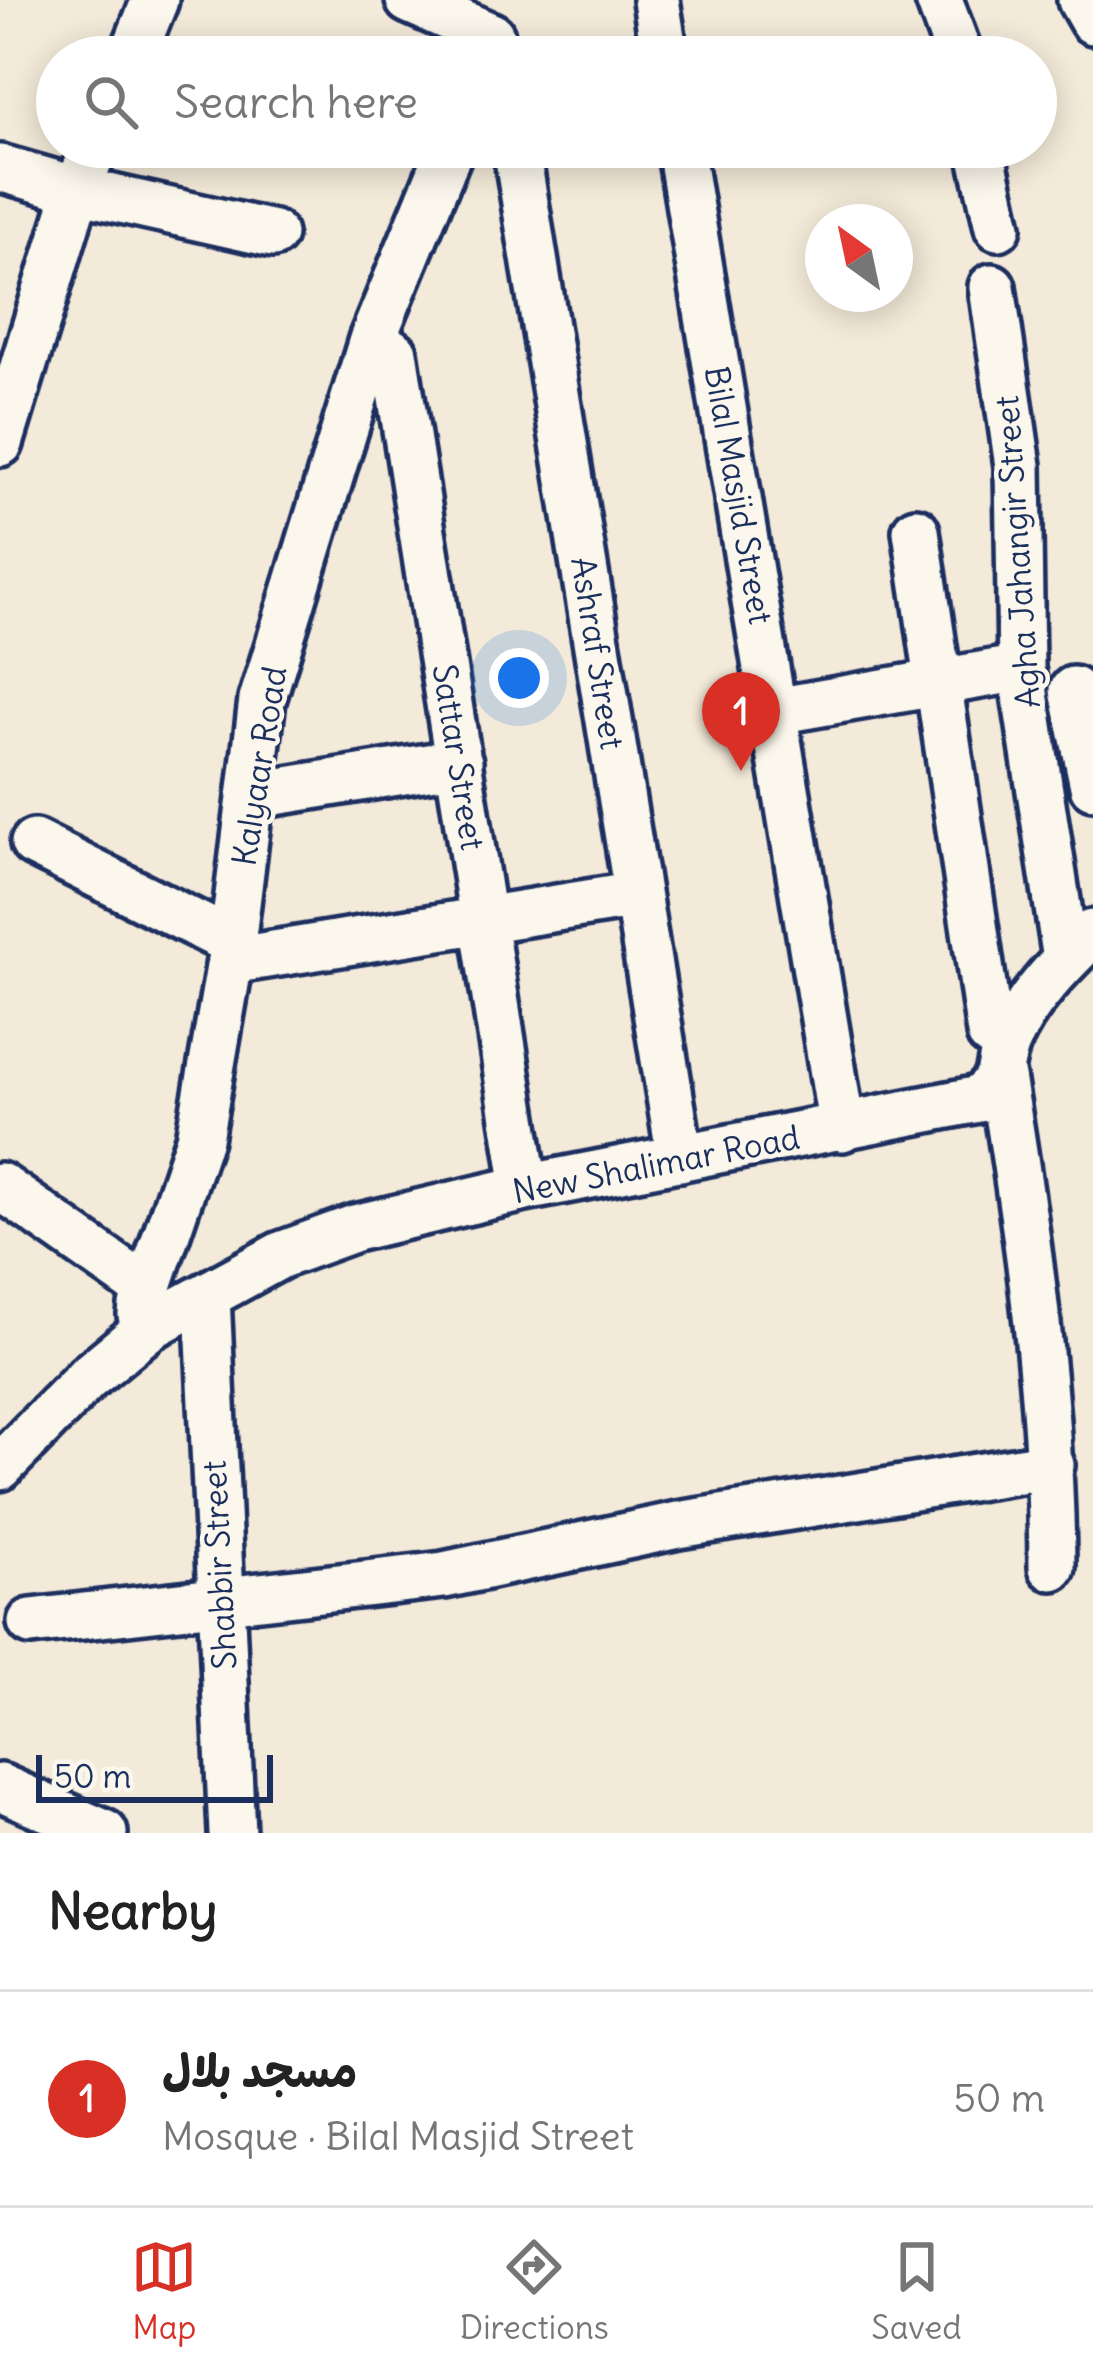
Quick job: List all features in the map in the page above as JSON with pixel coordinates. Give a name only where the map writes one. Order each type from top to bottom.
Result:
[{"type":"street","points":[[140,36],[155,0]]},
{"type":"street","points":[[409,0],[492,31]]},
{"type":"street","points":[[656,0],[662,36]]},
{"type":"street","points":[[939,0],[952,36]]},
{"type":"street","points":[[1081,0],[1093,21]]},
{"type":"street","points":[[0,168],[273,233]]},
{"type":"street","points":[[0,443],[86,168]]},
{"type":"street","name":"Kalyaar Road","points":[[148,1309],[199,1139],[231,952],[262,700],[372,340],[442,168]]},
{"type":"street","name":"Ashraf Street","points":[[519,168],[680,1158]]},
{"type":"street","name":"Bilal Masjid Street","points":[[684,168],[842,1128]]},
{"type":"street","points":[[985,168],[998,227]]},
{"type":"street","name":"Agha Jahangir Street","points":[[992,287],[1018,466],[1021,668],[1079,946]]},
{"type":"street","name":"Sattar Street","points":[[372,340],[394,353],[525,1188]]},
{"type":"street","points":[[916,531],[990,1033],[1004,1061],[1051,1465],[1052,1568]]},
{"type":"street","points":[[775,711],[1021,668]]},
{"type":"street","points":[[1073,690],[1093,786]]},
{"type":"street","points":[[250,796],[459,762]]},
{"type":"street","points":[[34,843],[231,952],[637,895]]},
{"type":"street","name":"New Shalimar Road","points":[[2,1460],[87,1378],[148,1309],[207,1296],[281,1255],[355,1228],[525,1188],[979,1099],[1047,980],[1079,946]]},
{"type":"street","points":[[0,1186],[148,1309]]},
{"type":"street","name":"Shabbir Street","points":[[207,1296],[232,1833]]},
{"type":"street","points":[[31,1622],[444,1574],[678,1525],[1051,1465]]},
{"type":"street","points":[[0,1787],[104,1833]]},
{"type":"place","name":"مسجد بلال","points":[[741,771]]}]
